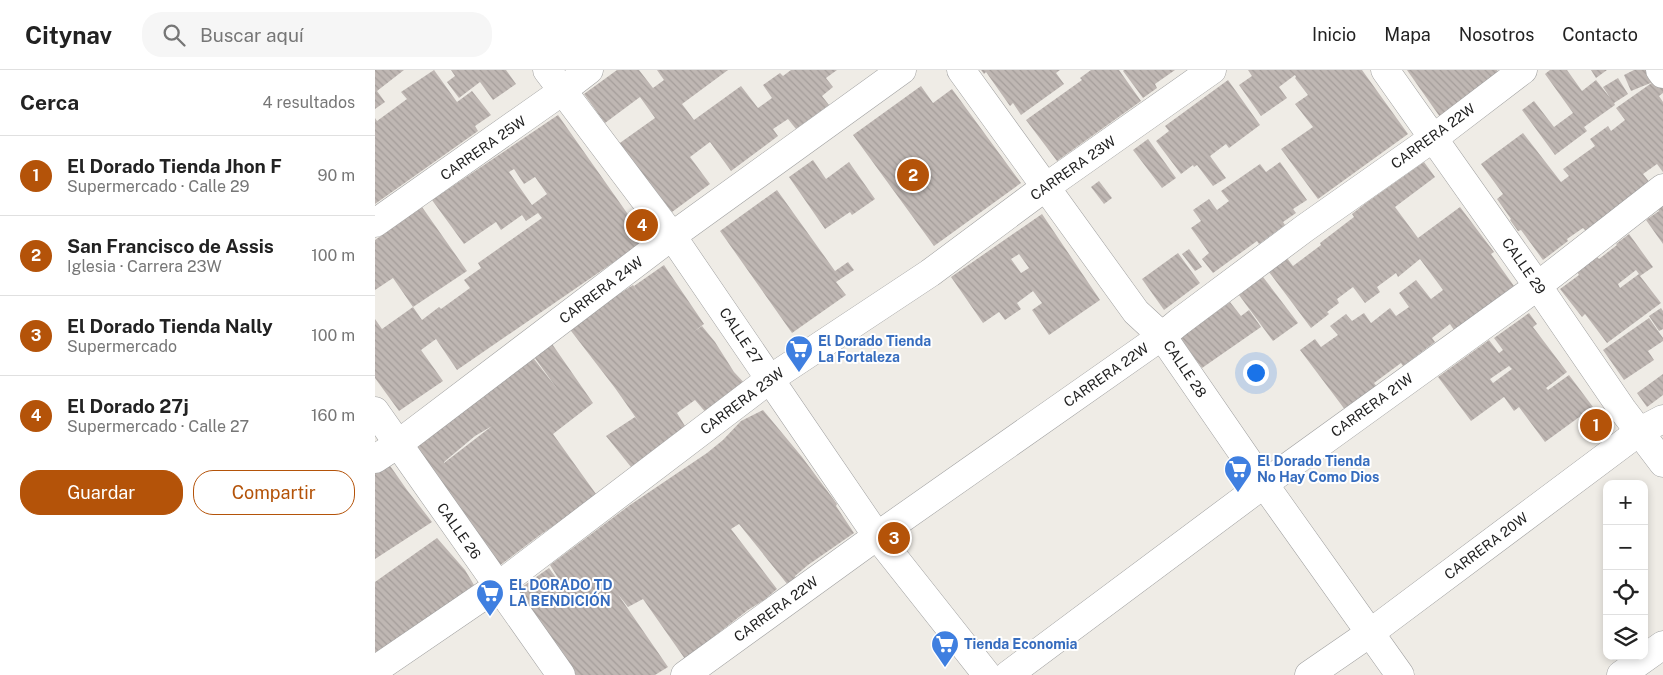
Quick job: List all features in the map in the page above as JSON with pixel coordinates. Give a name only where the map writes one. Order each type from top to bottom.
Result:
[{"type":"street","name":"CARRERA 25W","points":[[375,223],[555,80],[589,70]]},
{"type":"street","name":"CARRERA 24W","points":[[375,459],[398,444],[672,236],[902,70]]},
{"type":"street","name":"CALLE 28","points":[[961,70],[1047,186],[1136,312],[1162,336],[1264,484],[1400,675]]},
{"type":"street","name":"CARRERA 23W","points":[[375,670],[499,586],[770,379],[930,273],[1047,186],[1212,70]]},
{"type":"street","name":"CALLE 29","points":[[1385,70],[1537,284],[1622,408],[1651,425],[1663,463]]},
{"type":"street","name":"CARRERA 22W","points":[[685,675],[877,536],[1162,336],[1305,228],[1523,70]]},
{"type":"street","points":[[1660,70],[1663,74]]},
{"type":"street","name":"CALLE 27","points":[[555,80],[672,236],[877,536],[987,675]]},
{"type":"street","name":"CARRERA 21W","points":[[1008,675],[1537,284],[1663,188]]},
{"type":"street","name":"CALLE 26","points":[[375,411],[561,675]]},
{"type":"street","name":"CARRERA 20W","points":[[1309,675],[1370,633],[1651,425]]},
{"type":"street","points":[[1621,675],[1663,645]]},
{"type":"building","points":[[375,70],[404,70],[377,91],[385,102],[375,109]]},
{"type":"building","points":[[434,70],[457,102],[472,91],[491,115],[475,126],[478,131],[375,204],[375,118],[377,121],[407,99],[401,92]]},
{"type":"building","points":[[451,70],[506,70],[516,84],[493,100],[480,82],[459,98],[447,82],[455,76]]},
{"type":"building","points":[[617,70],[639,70],[653,88],[664,80],[657,70],[728,70],[682,104],[694,120],[741,86],[758,108],[772,98],[763,85],[780,73],[783,76],[791,70],[837,70],[826,78],[833,87],[822,96],[829,105],[796,129],[788,119],[773,129],[778,136],[731,171],[710,142],[690,157],[710,184],[672,212],[651,185],[648,188],[617,145],[655,118],[640,97],[605,123],[584,94]]},
{"type":"building","points":[[981,70],[1060,70],[1056,73],[1064,84],[1021,115],[1013,103],[1010,106],[986,72],[984,74]]},
{"type":"building","points":[[1091,70],[1119,70],[1141,101],[1057,161],[1026,120],[1082,80],[1080,78]]},
{"type":"building","points":[[1124,70],[1175,70],[1155,84],[1157,88],[1143,98]]},
{"type":"building","points":[[1248,70],[1362,70],[1408,134],[1318,199],[1281,149],[1313,127],[1295,104],[1308,95],[1295,78],[1295,75],[1279,87],[1287,98],[1261,116],[1239,85],[1252,76]]},
{"type":"building","points":[[1407,70],[1497,70],[1499,73],[1440,117]]},
{"type":"building","points":[[1550,70],[1567,70],[1582,91],[1596,80],[1611,99],[1603,87],[1618,78],[1628,94],[1584,127],[1587,131],[1555,155],[1522,110],[1534,101],[1554,127],[1573,113],[1545,74]]},
{"type":"building","points":[[1591,70],[1607,70],[1596,78]]},
{"type":"building","points":[[1634,70],[1648,70],[1663,83],[1663,93],[1659,96],[1663,102],[1663,172],[1657,164],[1643,174],[1651,184],[1586,231],[1583,228],[1567,239],[1568,241],[1543,260],[1521,230],[1518,231],[1510,220],[1497,199],[1503,194],[1481,164],[1523,133],[1561,182],[1569,176],[1563,169],[1595,146],[1590,139],[1608,126],[1611,131],[1625,120],[1616,108],[1653,82],[1631,91],[1624,75]]},
{"type":"building","points":[[1228,80],[1260,125],[1229,148],[1226,144],[1210,156],[1226,178],[1213,186],[1197,165],[1194,167],[1193,165],[1181,174],[1156,141],[1169,131],[1165,126]]},
{"type":"building","points":[[921,86],[933,103],[952,89],[1021,183],[934,246],[853,135]]},
{"type":"building","points":[[558,115],[646,240],[457,370],[436,339],[421,350],[443,381],[399,411],[375,378],[375,319],[382,329],[413,307],[422,320],[439,307],[441,309],[470,288],[464,280],[481,268],[478,263],[542,218],[538,213],[526,221],[522,215],[501,230],[496,222],[464,244],[432,200]],"holes":[[[514,169],[524,184],[535,177],[547,194],[532,205],[509,172]]]},
{"type":"building","points":[[1148,139],[1176,178],[1162,188],[1133,150]]},
{"type":"building","points":[[813,160],[826,179],[849,162],[875,199],[852,215],[850,212],[825,229],[789,177]]},
{"type":"building","points":[[1280,162],[1307,200],[1293,209],[1296,213],[1283,222],[1285,225],[1259,244],[1257,241],[1213,273],[1202,259],[1209,253],[1191,228],[1201,221],[1193,210],[1209,199],[1217,210],[1229,201],[1221,191],[1260,164],[1266,172]]},
{"type":"building","points":[[1424,162],[1435,177],[1395,207],[1418,238],[1460,207],[1494,252],[1491,254],[1514,286],[1454,330],[1450,324],[1432,338],[1435,342],[1403,366],[1401,363],[1374,383],[1377,387],[1346,411],[1300,350],[1315,339],[1321,347],[1338,335],[1330,326],[1346,314],[1352,321],[1364,313],[1371,323],[1390,308],[1396,316],[1409,307],[1399,293],[1416,280],[1431,299],[1443,290],[1420,259],[1398,277],[1396,273],[1377,287],[1380,292],[1365,303],[1353,287],[1337,299],[1339,303],[1327,312],[1329,314],[1311,328],[1269,272],[1287,258],[1293,266],[1354,217],[1352,214]]},
{"type":"building","points":[[1099,181],[1112,198],[1104,204],[1091,187]]},
{"type":"building","points":[[777,190],[835,271],[848,262],[854,270],[836,282],[846,295],[792,333],[720,231]]},
{"type":"building","points":[[1663,205],[1663,244],[1646,220],[1659,211],[1657,208]]},
{"type":"building","points":[[422,207],[467,271],[413,307],[393,278],[375,290],[375,240]]},
{"type":"building","points":[[1042,214],[1100,300],[1049,335],[1032,310],[1042,303],[1033,291],[1017,303],[1021,309],[1005,320],[999,312],[983,323],[951,277]],"holes":[[[1019,254],[1029,268],[1021,273],[1011,259]]]},
{"type":"building","points":[[1629,234],[1653,267],[1640,276],[1661,303],[1607,343],[1585,314],[1582,317],[1560,289],[1579,275],[1575,269],[1594,254],[1599,259]],"holes":[[[1636,270],[1639,274],[1620,288],[1618,284]]]},
{"type":"building","points":[[1189,249],[1202,267],[1195,271],[1182,254]]},
{"type":"building","points":[[1178,253],[1200,283],[1164,310],[1142,279]]},
{"type":"building","points":[[664,265],[704,324],[692,333],[702,326],[715,342],[734,372],[749,388],[708,415],[695,400],[677,413],[685,426],[631,467],[606,436],[635,417],[641,425],[568,327],[633,285],[644,300],[634,286]]},
{"type":"building","points":[[1263,277],[1298,323],[1273,341],[1239,295]]},
{"type":"building","points":[[1230,302],[1241,316],[1249,310],[1261,327],[1202,368],[1180,338]]},
{"type":"building","points":[[1661,308],[1663,311],[1663,329],[1659,331],[1649,316]]},
{"type":"building","points":[[1529,313],[1537,324],[1533,327],[1567,372],[1546,388],[1548,390],[1569,375],[1593,407],[1545,442],[1519,407],[1514,411],[1504,397],[1471,421],[1438,377],[1489,340],[1499,353],[1503,350],[1494,338]],"holes":[[[1509,366],[1512,369],[1493,383],[1490,379]]]},
{"type":"building","points":[[1649,318],[1663,338],[1663,341],[1648,351],[1654,360],[1624,380],[1603,350]]},
{"type":"building","points":[[550,341],[593,403],[553,434],[596,494],[499,566],[409,443],[531,355],[558,390],[532,354]],"holes":[[[492,426],[444,463],[475,436]]]},
{"type":"building","points":[[1663,374],[1663,395],[1647,407],[1637,393]]},
{"type":"building","points":[[763,410],[802,457],[837,504],[836,506],[854,533],[808,565],[788,585],[739,524],[731,529],[777,589],[685,659],[643,599],[628,607],[617,593],[668,667],[655,675],[576,675],[515,592],[549,568],[570,597],[550,565],[630,505],[707,453],[741,421]]},
{"type":"building","points":[[386,460],[432,522],[375,559],[375,467]]},
{"type":"building","points":[[437,538],[465,570],[474,585],[429,618],[375,653],[375,582]]},
{"type":"place","name":"San Francisco de Assis","points":[[913,175]]},
{"type":"place","name":"El Dorado 27j","points":[[642,225]]},
{"type":"place","name":"El Dorado Tienda La Fortaleza","points":[[799,373]]},
{"type":"place","name":"El Dorado Tienda Jhon F","points":[[1596,425]]},
{"type":"place","name":"El Dorado Tienda No Hay Como Dios","points":[[1238,493]]},
{"type":"place","name":"El Dorado Tienda Nally","points":[[894,538]]},
{"type":"place","name":"EL DORADO TD LA BENDICIÓN","points":[[490,617]]},
{"type":"place","name":"Tienda Economia","points":[[945,668]]}]
